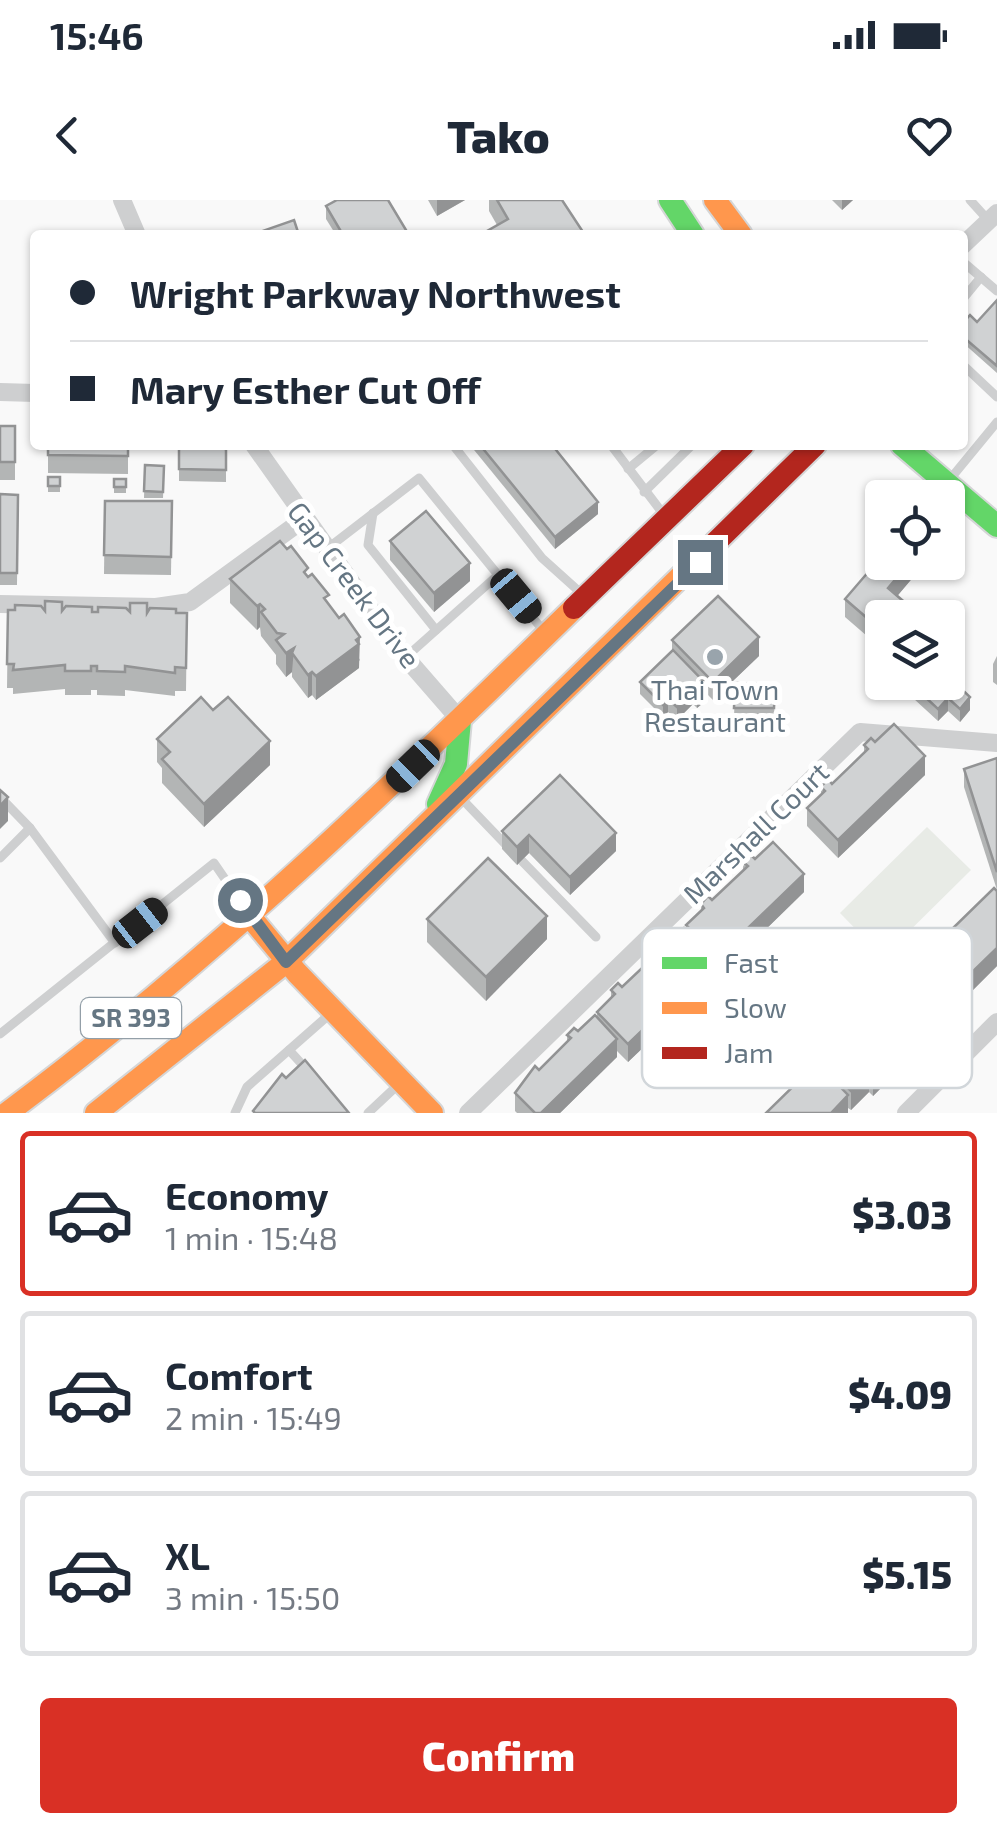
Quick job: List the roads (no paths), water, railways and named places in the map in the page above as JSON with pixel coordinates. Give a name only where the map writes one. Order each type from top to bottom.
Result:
[{"type":"main road","points":[[670,200],[690,230]]},
{"type":"main road","points":[[715,200],[737,230]]},
{"type":"main road","name":"SR 393","points":[[7,1113],[102,1043],[252,919],[738,450]]},
{"type":"main road","name":"SR 393","points":[[96,1113],[286,962],[810,450]]},
{"type":"main road","points":[[908,450],[941,480]]},
{"type":"main road","points":[[965,500],[997,526]]},
{"type":"main road","points":[[428,824],[455,772],[462,742],[460,720]]},
{"type":"main road","points":[[252,919],[286,962],[432,1113]]},
{"type":"street","points":[[122,200],[135,230]]},
{"type":"street","points":[[968,240],[993,217]]},
{"type":"street","points":[[0,392],[30,392]]},
{"type":"street","name":"Gap Creek Drive","points":[[257,450],[406,658],[460,720]]},
{"type":"street","points":[[0,604],[156,607],[190,602],[304,519]]},
{"type":"street","name":"Marshall Court","points":[[658,928],[860,732],[997,743]]},
{"type":"street","name":"Marshall Court","points":[[468,1113],[642,944]]},
{"type":"street","points":[[972,1047],[997,1022]]},
{"type":"street","points":[[906,1113],[931,1088]]},
{"type":"lane","points":[[970,200],[993,217]]},
{"type":"lane","points":[[968,266],[997,291]]},
{"type":"lane","points":[[968,293],[981,277]]},
{"type":"lane","points":[[968,370],[997,397]]},
{"type":"lane","points":[[948,480],[997,422]]},
{"type":"lane","points":[[457,450],[542,558],[584,597]]},
{"type":"lane","points":[[615,450],[666,517]]},
{"type":"lane","points":[[628,469],[651,450]]},
{"type":"lane","points":[[644,492],[687,450]]},
{"type":"lane","points":[[326,550],[419,478],[547,634]]},
{"type":"lane","points":[[373,513],[368,545],[436,630]]},
{"type":"lane","points":[[406,658],[498,574]]},
{"type":"lane","points":[[0,796],[30,828],[115,943]]},
{"type":"lane","points":[[458,796],[506,845]]},
{"type":"lane","points":[[0,858],[30,828]]},
{"type":"lane","points":[[522,861],[596,936]]},
{"type":"lane","points":[[0,1034],[214,863],[252,919]]},
{"type":"lane","points":[[235,1113],[247,1087],[334,1011]]},
{"type":"lane","points":[[290,1050],[315,1079]]},
{"type":"lane","points":[[368,1113],[402,1082]]},
{"type":"place","name":"Thai Town Restaurant","points":[[715,657]]}]
